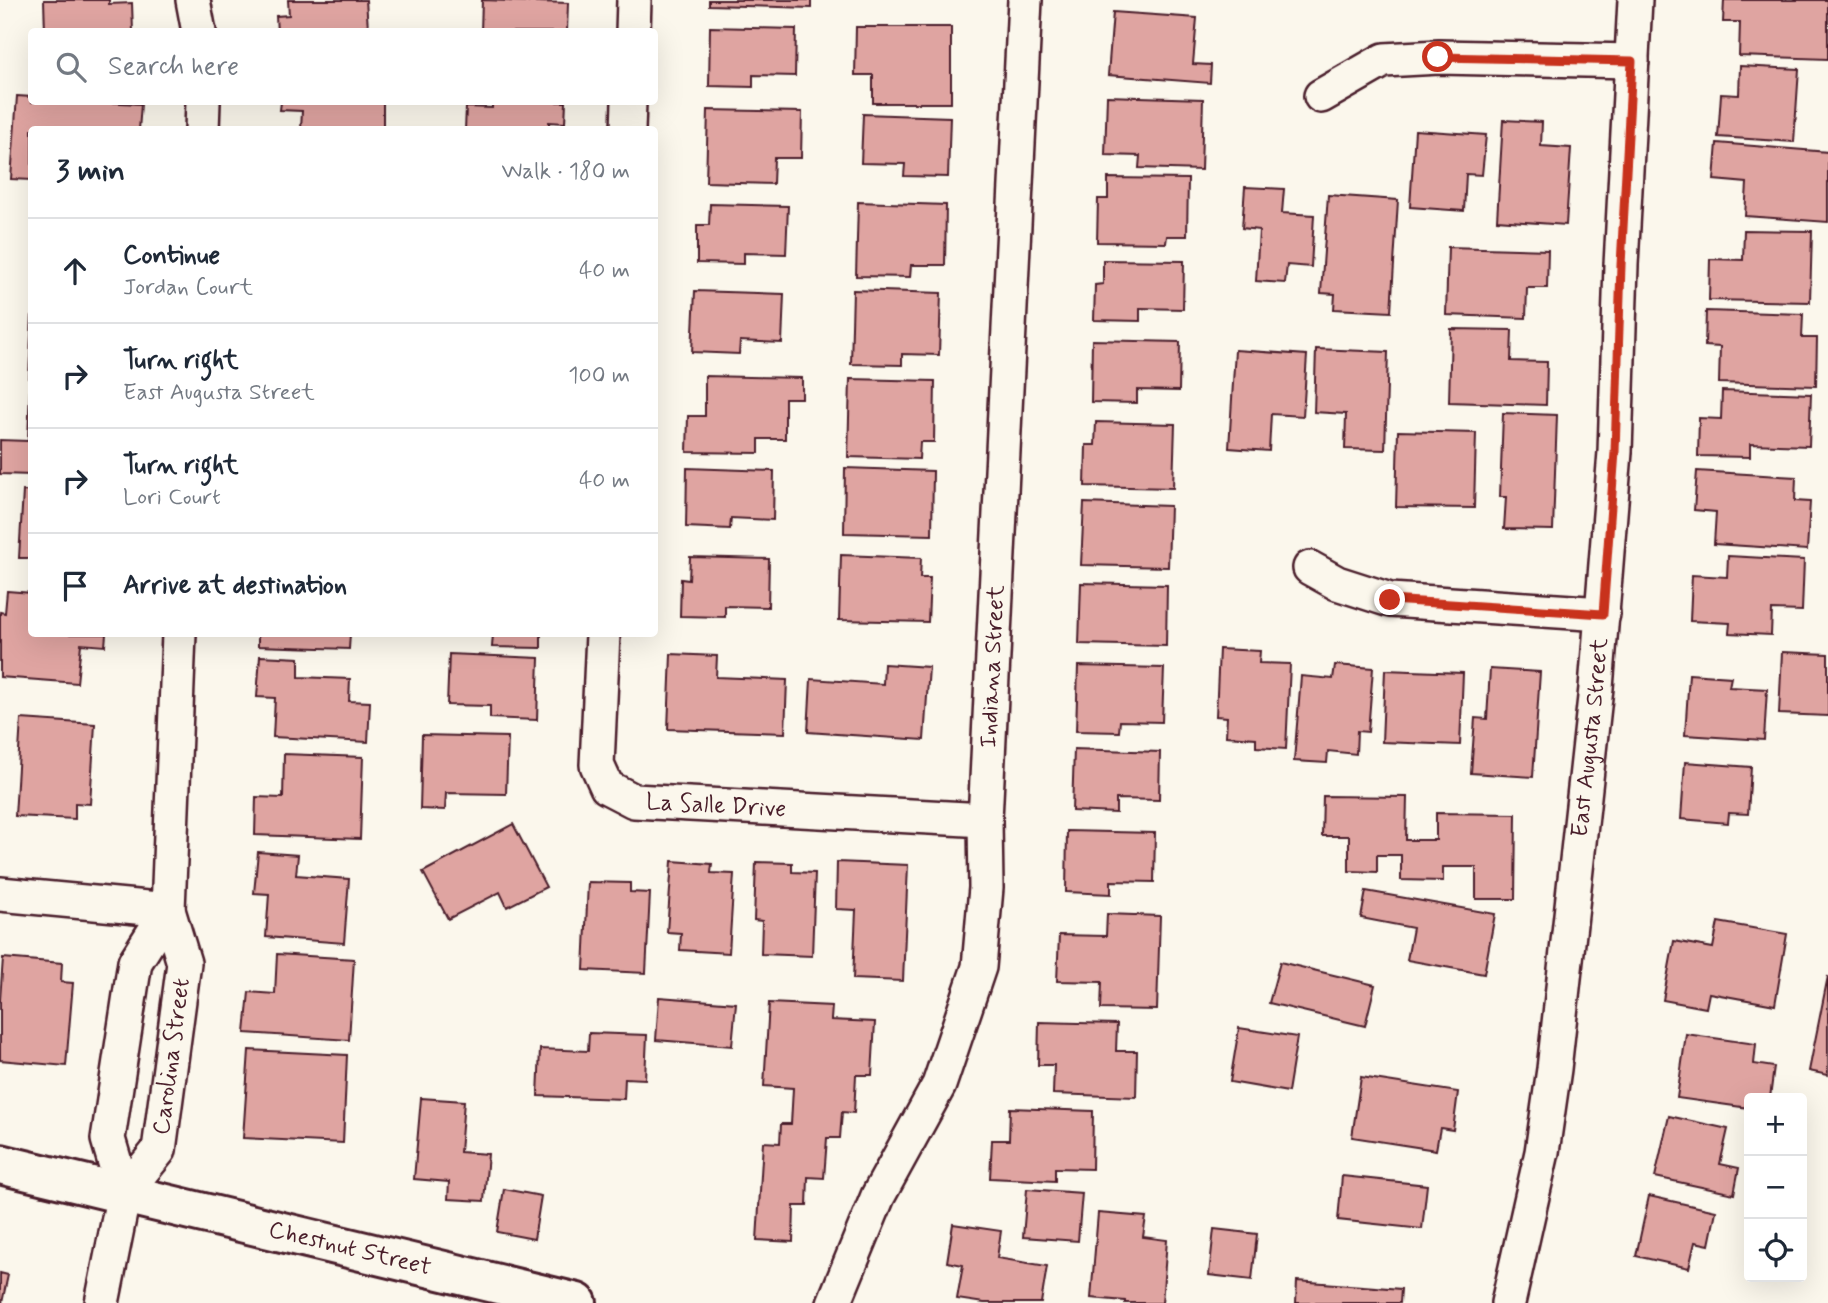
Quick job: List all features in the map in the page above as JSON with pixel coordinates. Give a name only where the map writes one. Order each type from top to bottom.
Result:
[{"type":"street","points":[[192,0],[198,28]]},
{"type":"street","points":[[633,28],[634,0]]},
{"type":"street","name":"Indiana Street","points":[[834,1303],[878,1196],[939,1086],[979,967],[986,888],[985,820],[1026,0]]},
{"type":"street","name":"East Augusta Street","points":[[1508,1303],[1542,1152],[1596,688],[1615,452],[1621,265],[1635,0]]},
{"type":"street","points":[[1321,96],[1384,60],[1438,57],[1632,61]]},
{"type":"street","points":[[202,126],[203,105]]},
{"type":"street","points":[[628,126],[629,105]]},
{"type":"street","points":[[1310,568],[1337,583],[1390,600],[1603,614]]},
{"type":"street","name":"Carolina Street","points":[[102,1303],[124,1194],[159,1150],[184,964],[168,910],[178,637]]},
{"type":"street","name":"La Salle Drive","points":[[603,637],[597,765],[607,787],[634,801],[985,820]]},
{"type":"street","points":[[0,894],[168,910]]},
{"type":"street","name":"Carolina Street","points":[[124,1194],[108,1139],[135,962],[168,910]]},
{"type":"street","name":"Chestnut Street","points":[[0,1164],[577,1303]]},
{"type":"building","points":[[44,0],[109,0],[109,4],[132,3],[133,28],[45,28]]},
{"type":"building","points":[[288,0],[366,0],[368,28],[277,28],[276,16],[289,15]]},
{"type":"building","points":[[482,0],[568,3],[567,28],[481,28]]},
{"type":"building","points":[[709,0],[811,0],[811,8],[709,5]]},
{"type":"building","points":[[1724,0],[1828,0],[1828,59],[1739,56],[1740,22],[1723,22]]},
{"type":"building","points":[[1113,12],[1197,18],[1193,64],[1211,65],[1210,83],[1108,75]]},
{"type":"building","points":[[710,27],[796,29],[795,76],[753,75],[753,87],[709,86]]},
{"type":"building","points":[[856,27],[951,27],[951,103],[873,103],[873,75],[855,75]]},
{"type":"building","points":[[1740,66],[1799,69],[1794,142],[1718,137],[1721,94],[1739,95]]},
{"type":"building","points":[[17,96],[28,97],[28,105],[141,105],[139,126],[28,126],[28,180],[11,179]]},
{"type":"building","points":[[1107,96],[1203,99],[1201,170],[1139,168],[1140,156],[1105,155]]},
{"type":"building","points":[[281,105],[383,105],[383,126],[301,126],[302,111],[280,110]]},
{"type":"building","points":[[492,105],[566,105],[565,123],[549,122],[549,126],[465,126],[466,107],[492,108]]},
{"type":"building","points":[[708,110],[802,112],[801,158],[774,158],[773,184],[706,182]]},
{"type":"building","points":[[863,114],[950,117],[948,177],[904,176],[905,164],[861,163]]},
{"type":"building","points":[[1503,120],[1542,122],[1541,146],[1571,148],[1566,225],[1497,220]]},
{"type":"building","points":[[1415,130],[1486,135],[1482,175],[1466,174],[1464,211],[1410,207]]},
{"type":"building","points":[[1717,143],[1828,152],[1828,222],[1745,216],[1747,183],[1714,180]]},
{"type":"building","points":[[1108,178],[1188,179],[1187,236],[1167,236],[1166,243],[1097,242],[1098,199],[1108,199]]},
{"type":"building","points":[[1245,187],[1284,189],[1282,213],[1314,215],[1311,267],[1287,265],[1285,283],[1256,281],[1259,230],[1242,228]]},
{"type":"building","points":[[1328,195],[1398,200],[1391,312],[1334,309],[1335,294],[1321,293]]},
{"type":"building","points":[[858,202],[946,205],[945,265],[911,265],[910,277],[856,276]]},
{"type":"building","points":[[710,204],[788,206],[786,254],[744,253],[744,264],[697,263],[697,225],[709,225]]},
{"type":"building","points":[[1744,230],[1812,231],[1810,302],[1709,300],[1710,259],[1743,260]]},
{"type":"building","points":[[1448,247],[1548,250],[1547,288],[1527,288],[1526,318],[1446,315]]},
{"type":"building","points":[[1103,260],[1184,261],[1183,309],[1140,308],[1140,321],[1094,320],[1095,285],[1103,284]]},
{"type":"building","points":[[853,290],[941,293],[939,355],[902,354],[902,365],[851,364]]},
{"type":"building","points":[[695,291],[784,294],[782,343],[740,341],[739,354],[692,352]]},
{"type":"building","points":[[1706,311],[1803,314],[1802,338],[1817,338],[1816,386],[1719,383],[1720,347],[1705,346]]},
{"type":"building","points":[[1451,329],[1512,330],[1511,361],[1547,362],[1546,405],[1449,402]]},
{"type":"building","points":[[1092,340],[1180,342],[1179,391],[1137,390],[1137,403],[1091,402]]},
{"type":"building","points":[[1316,349],[1388,352],[1385,450],[1345,449],[1346,414],[1314,412]]},
{"type":"building","points":[[1235,350],[1307,355],[1303,416],[1271,414],[1269,451],[1229,448]]},
{"type":"building","points":[[705,376],[802,378],[802,398],[785,398],[785,439],[759,439],[759,453],[687,452],[688,416],[705,416]]},
{"type":"building","points":[[850,379],[935,381],[934,442],[920,442],[919,459],[848,457]]},
{"type":"building","points":[[1722,391],[1811,394],[1809,446],[1750,444],[1750,457],[1698,456],[1699,418],[1721,419]]},
{"type":"building","points":[[1503,413],[1557,415],[1553,530],[1504,529],[1506,497],[1500,497]]},
{"type":"building","points":[[1096,422],[1175,424],[1173,488],[1085,486],[1086,445],[1095,445]]},
{"type":"building","points":[[1398,431],[1476,433],[1474,508],[1396,507]]},
{"type":"building","points":[[0,440],[28,441],[28,475],[0,474]]},
{"type":"building","points":[[687,468],[774,471],[773,520],[731,518],[730,529],[686,527]]},
{"type":"building","points":[[845,468],[933,471],[932,535],[844,533]]},
{"type":"building","points":[[1697,471],[1796,477],[1795,501],[1810,502],[1807,550],[1714,544],[1716,512],[1694,510]]},
{"type":"building","points":[[23,491],[28,492],[28,558],[19,558]]},
{"type":"building","points":[[1084,503],[1170,506],[1168,567],[1081,565]]},
{"type":"building","points":[[841,555],[921,558],[920,578],[930,578],[928,622],[839,620]]},
{"type":"building","points":[[1728,556],[1804,560],[1802,611],[1772,610],[1771,635],[1729,633],[1730,623],[1690,621],[1692,575],[1727,577]]},
{"type":"building","points":[[690,557],[769,559],[768,607],[725,606],[725,617],[680,616],[681,579],[689,580]]},
{"type":"building","points":[[1081,583],[1167,585],[1166,646],[1079,644]]},
{"type":"building","points":[[7,591],[28,593],[28,637],[106,637],[105,646],[81,644],[77,683],[0,677],[0,612],[5,613]]},
{"type":"building","points":[[258,637],[350,637],[349,649],[258,646]]},
{"type":"building","points":[[493,637],[541,637],[541,648],[492,647]]},
{"type":"building","points":[[1219,649],[1260,651],[1259,663],[1290,664],[1286,749],[1256,747],[1256,738],[1226,736],[1227,717],[1216,716]]},
{"type":"building","points":[[1782,652],[1828,654],[1828,716],[1779,714]]},
{"type":"building","points":[[449,654],[539,658],[537,720],[490,718],[490,706],[447,705]]},
{"type":"building","points":[[671,654],[717,656],[716,677],[787,680],[785,733],[668,729]]},
{"type":"building","points":[[260,656],[299,658],[299,677],[350,679],[349,701],[370,702],[368,742],[273,737],[275,698],[257,697]]},
{"type":"building","points":[[884,664],[929,667],[924,740],[808,732],[811,679],[883,684]]},
{"type":"building","points":[[1335,665],[1373,668],[1368,732],[1357,731],[1356,754],[1328,751],[1327,763],[1294,761],[1301,676],[1333,679]]},
{"type":"building","points":[[1078,666],[1164,668],[1162,722],[1120,721],[1119,732],[1076,731]]},
{"type":"building","points":[[1490,669],[1540,672],[1533,777],[1471,773],[1475,718],[1487,719]]},
{"type":"building","points":[[1385,670],[1463,673],[1460,745],[1382,742]]},
{"type":"building","points":[[1689,674],[1731,677],[1729,687],[1767,689],[1764,740],[1685,735]]},
{"type":"building","points":[[21,719],[95,724],[90,804],[75,803],[75,819],[15,816]]},
{"type":"building","points":[[422,735],[508,737],[506,794],[446,793],[445,810],[420,809]]},
{"type":"building","points":[[1074,749],[1160,752],[1159,800],[1116,799],[1116,813],[1072,811]]},
{"type":"building","points":[[284,754],[363,757],[360,839],[255,835],[256,797],[283,798]]},
{"type":"building","points":[[1685,762],[1751,767],[1748,814],[1729,813],[1728,823],[1681,819]]},
{"type":"building","points":[[1323,796],[1407,797],[1406,840],[1436,840],[1436,813],[1516,814],[1515,899],[1476,899],[1476,867],[1443,867],[1443,881],[1401,880],[1401,855],[1377,855],[1377,872],[1349,871],[1349,836],[1322,836]]},
{"type":"building","points":[[513,824],[546,887],[507,907],[500,892],[448,919],[423,872]]},
{"type":"building","points":[[1067,831],[1155,833],[1154,882],[1111,881],[1111,894],[1066,892]]},
{"type":"building","points":[[258,852],[298,855],[296,875],[349,879],[344,943],[266,937],[269,894],[254,893]]},
{"type":"building","points":[[672,861],[712,864],[711,873],[734,874],[729,953],[680,950],[681,933],[667,932]]},
{"type":"building","points":[[756,862],[792,863],[792,872],[815,873],[812,956],[761,954],[762,921],[754,920]]},
{"type":"building","points":[[837,862],[908,865],[903,981],[853,979],[856,910],[836,909]]},
{"type":"building","points":[[588,882],[630,883],[630,892],[650,893],[646,973],[584,970]]},
{"type":"building","points":[[1366,891],[1495,914],[1484,974],[1407,960],[1413,928],[1361,918]]},
{"type":"building","points":[[1107,914],[1160,916],[1157,1010],[1101,1009],[1102,982],[1057,981],[1059,935],[1106,936]]},
{"type":"building","points":[[1718,922],[1787,934],[1775,1005],[1709,993],[1706,1008],[1663,1000],[1674,941],[1713,948]]},
{"type":"building","points":[[277,954],[354,959],[349,1040],[245,1033],[249,992],[275,994]]},
{"type":"building","points":[[3,958],[62,963],[61,982],[73,983],[66,1066],[0,1060]]},
{"type":"building","points":[[1280,962],[1375,985],[1365,1026],[1269,1003]]},
{"type":"building","points":[[1828,976],[1828,1075],[1809,1071]]},
{"type":"building","points":[[659,997],[736,1003],[732,1046],[656,1040]]},
{"type":"building","points":[[769,1003],[832,1006],[831,1020],[875,1022],[872,1075],[856,1075],[854,1113],[842,1112],[840,1138],[827,1138],[824,1178],[808,1177],[807,1206],[794,1206],[793,1242],[757,1240],[763,1142],[780,1143],[781,1124],[791,1124],[793,1088],[764,1086]]},
{"type":"building","points":[[1039,1022],[1117,1024],[1116,1051],[1137,1051],[1136,1097],[1053,1094],[1054,1065],[1038,1065]]},
{"type":"building","points":[[1239,1028],[1297,1037],[1288,1092],[1230,1082]]},
{"type":"building","points":[[589,1033],[647,1035],[645,1079],[625,1078],[624,1099],[538,1096],[540,1049],[588,1051]]},
{"type":"building","points":[[1686,1034],[1756,1044],[1754,1064],[1774,1067],[1771,1093],[1744,1093],[1744,1107],[1677,1098]]},
{"type":"building","points":[[249,1050],[347,1055],[343,1143],[243,1138]]},
{"type":"building","points":[[1361,1077],[1458,1092],[1453,1130],[1440,1128],[1436,1150],[1352,1137]]},
{"type":"building","points":[[421,1098],[464,1101],[460,1152],[488,1154],[484,1201],[448,1199],[449,1182],[414,1179]]},
{"type":"building","points":[[1010,1108],[1093,1111],[1092,1169],[1055,1168],[1055,1181],[990,1178],[992,1140],[1009,1140]]},
{"type":"building","points":[[1669,1116],[1728,1129],[1720,1164],[1739,1168],[1734,1194],[1655,1177]]},
{"type":"building","points":[[1342,1176],[1427,1185],[1422,1229],[1338,1220]]},
{"type":"building","points":[[504,1189],[541,1196],[534,1239],[497,1232]]},
{"type":"building","points":[[1027,1189],[1082,1193],[1078,1241],[1023,1237]]},
{"type":"building","points":[[1649,1196],[1716,1211],[1709,1245],[1695,1242],[1689,1268],[1636,1256]]},
{"type":"building","points":[[1098,1213],[1146,1217],[1143,1237],[1167,1240],[1162,1303],[1125,1303],[1091,1298]]},
{"type":"building","points":[[953,1224],[1001,1231],[997,1258],[1047,1266],[1041,1303],[984,1303],[957,1299],[963,1265],[947,1262]]},
{"type":"building","points":[[1214,1229],[1257,1234],[1252,1280],[1209,1275]]},
{"type":"building","points":[[0,1273],[8,1275],[2,1303],[0,1303]]},
{"type":"building","points":[[1297,1281],[1401,1289],[1400,1303],[1296,1303]]},
{"type":"route","points":[[1390,600],[1603,614],[1615,452],[1621,265],[1632,61],[1438,57]]}]
